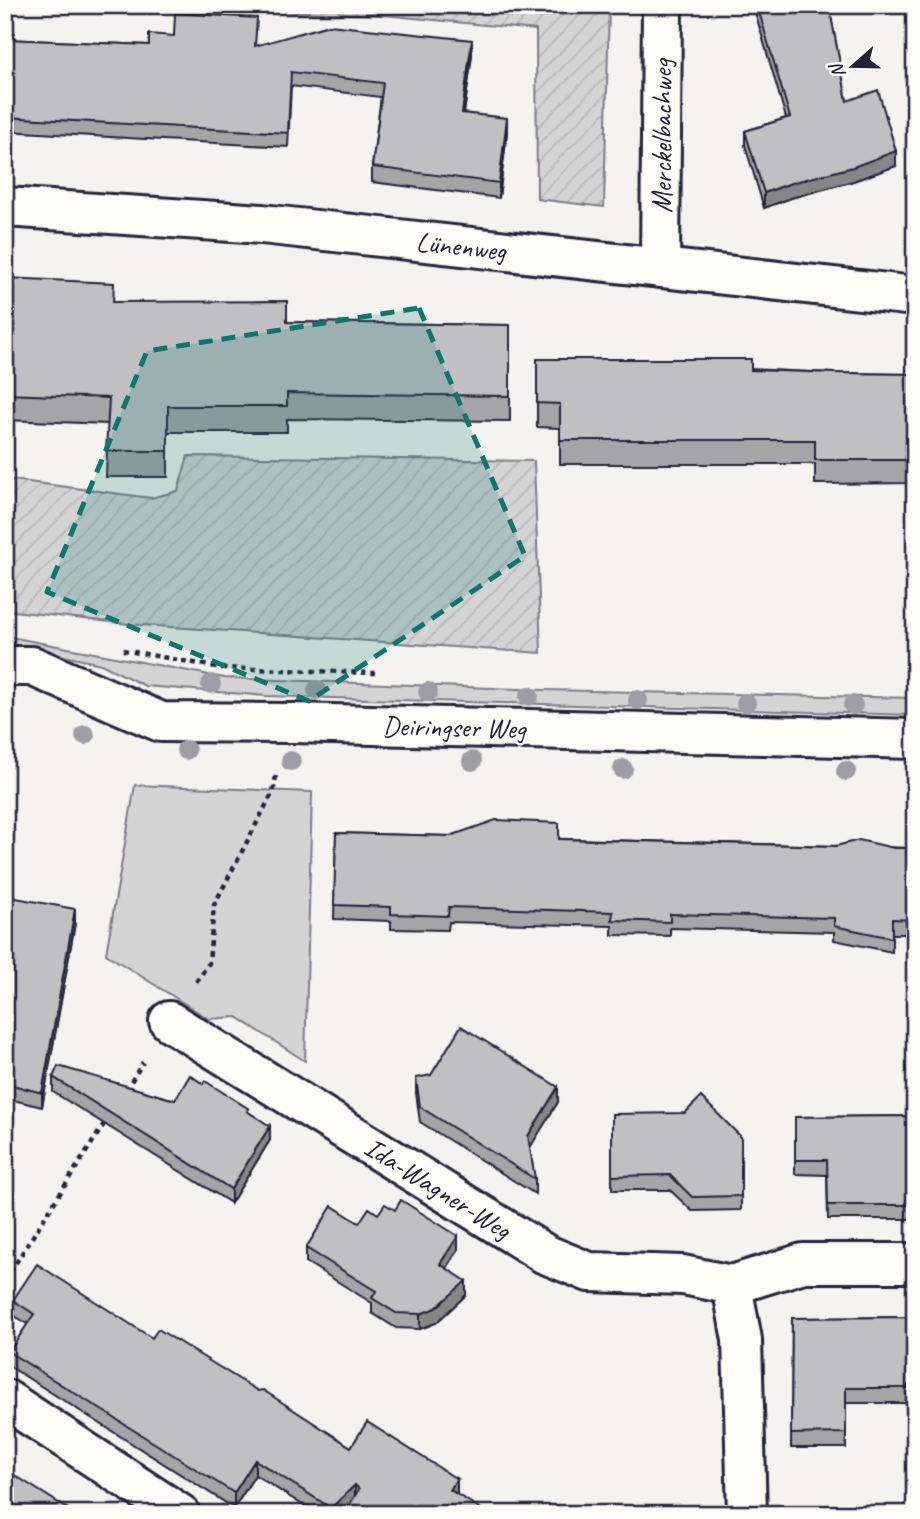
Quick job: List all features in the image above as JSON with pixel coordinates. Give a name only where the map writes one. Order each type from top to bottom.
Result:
[{"type":"street","name":"Merckelbachweg","points":[[660,268],[662,5]]},
{"type":"street","name":"Lünenweg","points":[[5,207],[262,224],[915,296]]},
{"type":"street","name":"Deiringser Weg","points":[[5,666],[32,666],[162,722],[915,739]]},
{"type":"street","name":"Ida-Wagner-Weg","points":[[169,1021],[545,1254],[589,1272],[682,1275],[732,1284],[803,1263],[915,1263]]},
{"type":"street","points":[[732,1284],[742,1340],[747,1514]]},
{"type":"street","points":[[5,1399],[180,1514]]},
{"type":"path","points":[[113,648],[222,668],[387,673]]},
{"type":"path","points":[[125,1092],[209,963],[214,905],[273,792],[293,723]]},
{"type":"path","points":[[5,1280],[110,1115]]},
{"type":"highlighted area","points":[[419,308],[525,556],[309,701],[47,592],[147,351]]},
{"type":"shaded area","points":[[112,5],[609,5],[604,207],[537,199],[536,30],[384,15]]},
{"type":"shaded area","points":[[188,456],[534,461],[541,653],[128,624],[5,610],[5,479],[151,498],[178,491]]},
{"type":"shaded area","points":[[5,636],[225,678],[545,690],[915,698],[915,715],[266,696],[145,686],[101,664],[5,643]]},
{"type":"shaded area","points":[[135,785],[312,792],[305,1061],[237,1017],[209,1019],[106,954]]},
{"type":"building","points":[[757,5],[829,5],[847,101],[878,90],[896,151],[853,167],[764,193],[745,131],[790,117]]},
{"type":"building","points":[[175,13],[257,18],[255,46],[329,25],[472,40],[462,113],[507,118],[499,183],[372,167],[383,83],[291,72],[288,133],[5,117],[5,39],[149,45],[149,34],[174,36]]},
{"type":"building","points":[[5,278],[114,283],[113,302],[287,301],[287,322],[510,325],[510,396],[287,393],[287,406],[168,406],[168,451],[106,451],[109,398],[5,394]]},
{"type":"building","points":[[537,359],[751,359],[751,370],[915,374],[915,460],[815,460],[815,440],[560,440],[560,404],[537,403]]},
{"type":"building","points":[[496,820],[559,823],[559,839],[836,846],[859,840],[894,848],[915,848],[915,920],[892,919],[892,938],[834,926],[834,918],[670,914],[670,922],[612,920],[613,912],[449,907],[448,916],[391,914],[391,907],[334,905],[336,833],[450,836]]},
{"type":"building","points":[[5,896],[75,909],[42,1093],[5,1083]]},
{"type":"building","points":[[461,1026],[558,1087],[528,1136],[535,1179],[420,1107],[416,1078],[431,1075]]},
{"type":"building","points":[[58,1066],[175,1100],[190,1075],[203,1084],[205,1081],[249,1109],[247,1111],[270,1126],[231,1189],[53,1077]]},
{"type":"building","points":[[701,1097],[741,1137],[741,1196],[692,1197],[670,1175],[612,1176],[612,1114],[685,1113]]},
{"type":"building","points":[[915,1116],[915,1205],[828,1205],[827,1160],[795,1160],[795,1117]]},
{"type":"building","points":[[401,1200],[458,1236],[440,1264],[466,1281],[436,1308],[420,1314],[396,1313],[372,1298],[376,1291],[306,1248],[332,1206],[359,1223],[369,1208],[378,1214],[385,1204],[395,1210]]},
{"type":"building","points":[[37,1264],[152,1338],[158,1329],[258,1391],[263,1390],[351,1447],[367,1422],[457,1479],[450,1490],[489,1514],[344,1514],[359,1489],[355,1485],[331,1508],[255,1460],[234,1493],[9,1352],[34,1314],[13,1300]]},
{"type":"building","points":[[915,1317],[915,1385],[908,1385],[908,1388],[846,1388],[846,1433],[791,1434],[792,1318]]},
{"type":"building","points":[[5,1469],[76,1514],[5,1514]]}]
